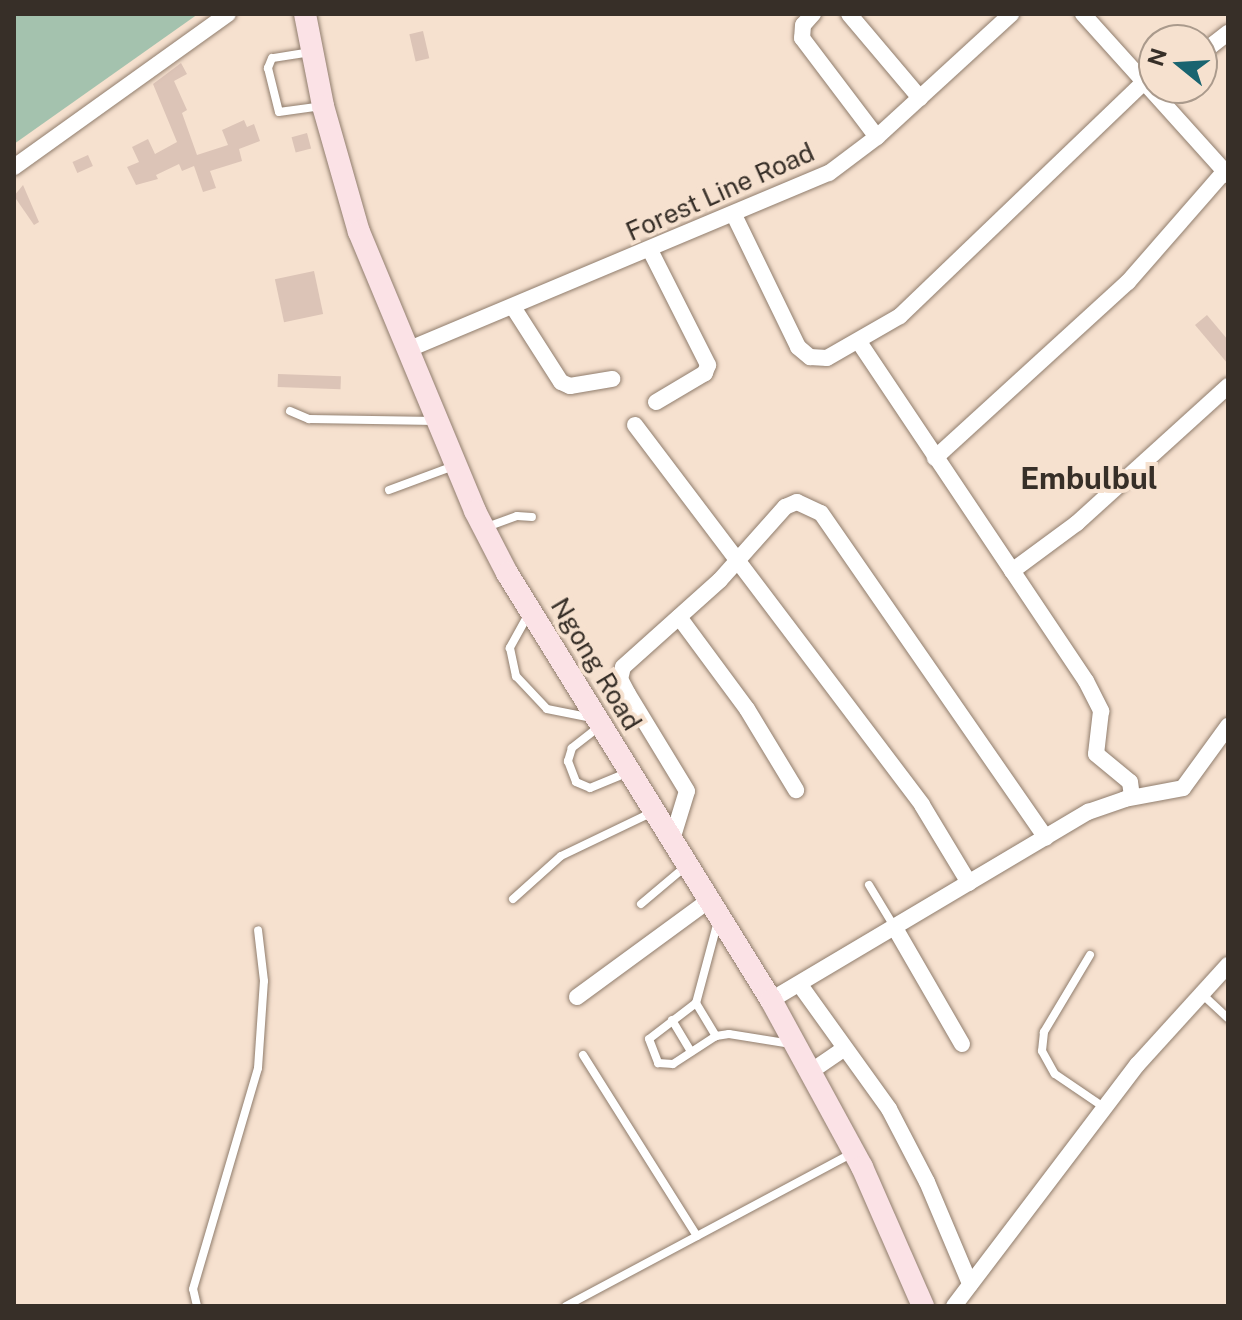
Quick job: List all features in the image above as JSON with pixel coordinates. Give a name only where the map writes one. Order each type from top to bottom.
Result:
[{"type":"main road","name":"Ngong Road","points":[[305,14],[323,106],[355,221],[483,528],[685,867],[771,1000],[854,1152],[923,1306]]},
{"type":"street","points":[[14,167],[228,14]]},
{"type":"street","points":[[813,14],[803,25],[802,38],[877,137]]},
{"type":"street","points":[[849,14],[920,98]]},
{"type":"street","points":[[1083,14],[1138,72]]},
{"type":"street","name":"Forest Line Road","points":[[407,350],[829,173],[877,137],[1006,16]]},
{"type":"street","points":[[734,215],[802,352],[827,358],[895,321],[1138,100]]},
{"type":"street","points":[[935,458],[1128,282],[1226,174],[1166,104]]},
{"type":"street","points":[[650,250],[708,365],[705,373],[656,402]]},
{"type":"street","points":[[513,307],[561,382],[570,386],[612,379]]},
{"type":"street","points":[[859,342],[1086,681],[1101,711],[1096,754],[1130,782],[1132,797]]},
{"type":"street","points":[[1012,571],[1077,523],[1228,386]]},
{"type":"street","points":[[635,425],[740,557],[922,805],[969,883]]},
{"type":"street","points":[[671,843],[687,791],[620,679],[623,667],[679,617],[790,504],[809,504],[821,513],[1046,838]]},
{"type":"street","points":[[679,617],[747,709],[796,790]]},
{"type":"street","points":[[771,1000],[1088,812],[1132,797],[1183,788],[1228,726]]},
{"type":"street","points":[[577,997],[712,910]]},
{"type":"street","points":[[895,928],[962,1044]]},
{"type":"street","points":[[954,1306],[1105,1108],[1228,965]]},
{"type":"street","points":[[800,985],[911,1149],[970,1284]]},
{"type":"street","points":[[810,1072],[845,1048]]},
{"type":"lane","points":[[311,52],[269,62],[276,108],[285,114],[323,106]]},
{"type":"lane","points":[[290,411],[309,419],[437,421]]},
{"type":"lane","points":[[389,490],[455,465]]},
{"type":"lane","points":[[483,528],[517,516],[532,517]]},
{"type":"lane","points":[[531,611],[510,648],[516,676],[547,709],[567,717],[598,722]]},
{"type":"lane","points":[[598,722],[572,748],[568,761],[576,782],[590,788],[629,772]]},
{"type":"lane","points":[[513,899],[561,856],[653,812]]},
{"type":"lane","points":[[641,904],[685,867]]},
{"type":"lane","points":[[869,885],[895,928]]},
{"type":"lane","points":[[712,910],[696,1003],[716,1036]]},
{"type":"lane","points":[[197,1306],[193,1289],[258,1068],[264,981],[258,930]]},
{"type":"lane","points":[[1090,955],[1044,1032],[1042,1051],[1055,1074],[1105,1108]]},
{"type":"lane","points":[[1203,995],[1228,1018]]},
{"type":"lane","points":[[696,1003],[649,1039],[658,1063],[673,1064],[716,1036],[745,1034],[796,1045]]},
{"type":"lane","points":[[672,1020],[691,1052]]},
{"type":"lane","points":[[583,1055],[697,1236]]},
{"type":"lane","points":[[566,1306],[854,1152]]},
{"type":"green space","points":[[14,14],[198,14],[14,144]]},
{"type":"building","points":[[423,31],[429,58],[416,61],[409,34]]},
{"type":"building","points":[[181,63],[187,74],[174,81],[187,110],[182,113],[197,155],[228,145],[222,130],[244,120],[247,127],[254,124],[260,141],[239,149],[242,161],[210,171],[216,188],[203,192],[194,166],[182,171],[179,164],[156,175],[158,179],[136,185],[127,167],[139,162],[132,147],[148,139],[155,154],[177,142],[153,84]]},
{"type":"building","points":[[307,133],[311,148],[296,153],[292,137]]},
{"type":"building","points":[[88,155],[93,166],[77,173],[72,162]]},
{"type":"building","points":[[23,185],[39,222],[34,225],[14,196]]},
{"type":"building","points":[[314,271],[323,314],[284,322],[275,279]]},
{"type":"building","points":[[1207,315],[1228,340],[1228,364],[1195,325]]},
{"type":"building","points":[[278,374],[341,376],[341,389],[278,387]]},
{"type":"district","name":"Embulbul","points":[[1089,478]]}]
